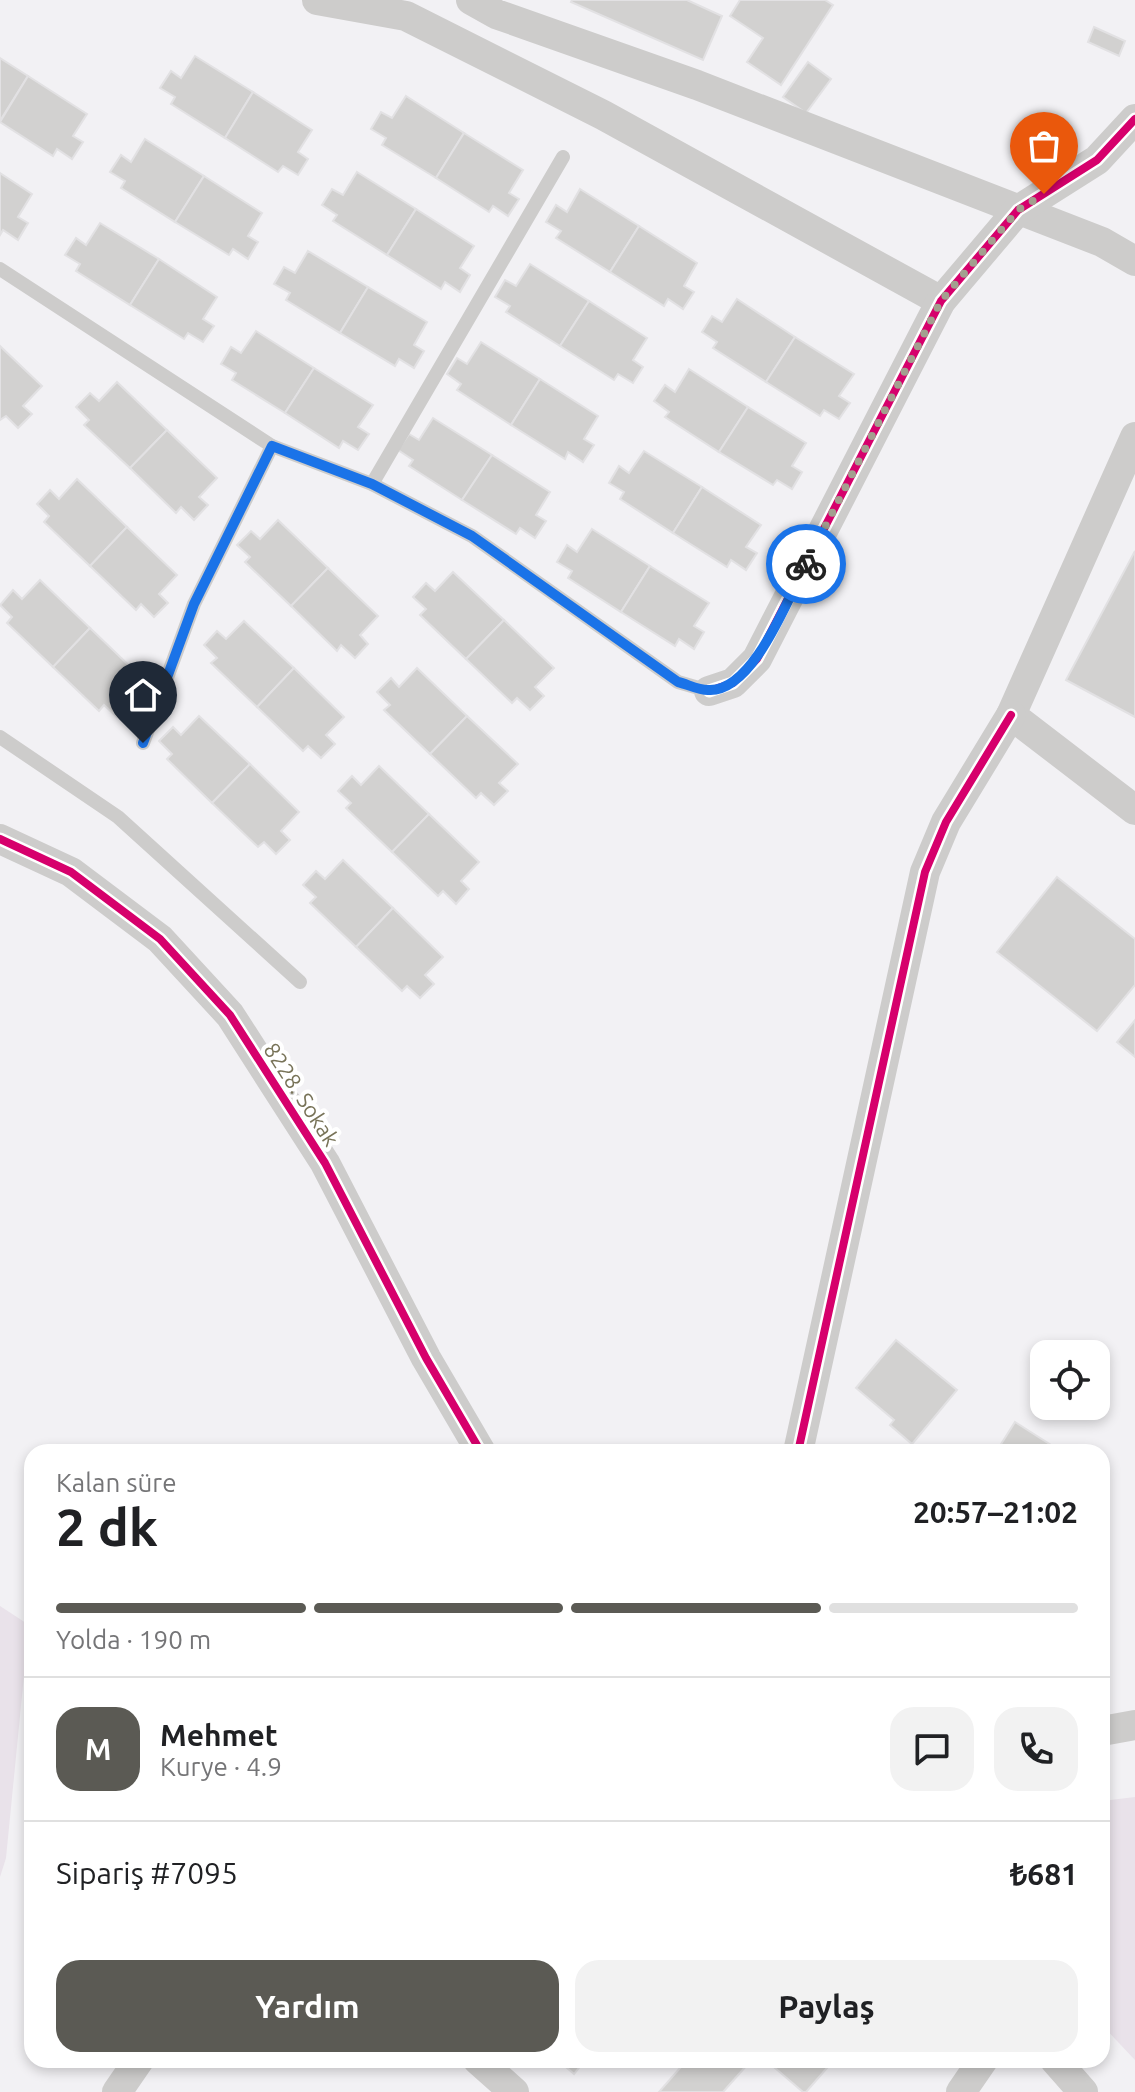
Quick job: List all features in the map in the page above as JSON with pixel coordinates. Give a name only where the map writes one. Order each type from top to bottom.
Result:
[{"type":"street","points":[[317,0],[406,16],[603,115],[941,301]]},
{"type":"street","points":[[475,50],[490,5],[1102,242],[1135,261]]},
{"type":"street","points":[[709,691],[733,683],[757,659],[941,301],[1018,210],[1097,160],[1135,119]]},
{"type":"street","points":[[800,1444],[925,872],[946,822],[1011,715],[1135,437]]},
{"type":"street","points":[[1011,715],[1135,810]]},
{"type":"street","name":"8228. Sokak","points":[[0,839],[71,872],[160,939],[230,1015],[325,1163],[426,1358],[476,1444]]},
{"type":"street","points":[[1110,1730],[1135,1725]]},
{"type":"street","points":[[117,2092],[134,2068]]},
{"type":"street","points":[[487,2068],[514,2092]]},
{"type":"street","points":[[961,2092],[978,2068]]},
{"type":"street","points":[[1062,2068],[1083,2092]]},
{"type":"lane","points":[[372,484],[563,157]]},
{"type":"lane","points":[[0,269],[272,446],[372,484],[472,536],[678,682],[709,691]]},
{"type":"lane","points":[[143,743],[194,604],[272,446]]},
{"type":"lane","points":[[0,737],[118,817],[300,982]]},
{"type":"shaded area","points":[[0,1606],[24,1622],[24,1676],[6,1858],[0,1877]]},
{"type":"shaded area","points":[[1135,1797],[1135,2060],[1110,2033],[1110,1800]]},
{"type":"building","points":[[572,0],[687,0],[722,16],[703,60]]},
{"type":"building","points":[[740,0],[825,0],[833,5],[781,85],[747,62],[763,38],[730,16]]},
{"type":"building","points":[[1094,27],[1125,41],[1119,56],[1088,42]]},
{"type":"building","points":[[195,56],[253,92],[225,138],[171,104],[175,97],[160,88],[171,71],[181,78]]},
{"type":"building","points":[[0,58],[28,76],[0,121]]},
{"type":"building","points":[[808,62],[831,79],[806,113],[783,97]]},
{"type":"building","points":[[28,76],[87,114],[73,136],[83,142],[72,159],[57,149],[53,156],[0,122]]},
{"type":"building","points":[[253,92],[312,130],[298,152],[308,159],[298,175],[283,166],[278,172],[225,138]]},
{"type":"building","points":[[406,96],[464,133],[436,178],[382,145],[386,138],[371,129],[381,112],[392,118]]},
{"type":"building","points":[[464,133],[523,170],[509,193],[519,199],[508,216],[493,206],[489,212],[436,178]]},
{"type":"building","points":[[145,139],[204,176],[175,222],[121,188],[125,181],[110,172],[121,155],[131,162]]},
{"type":"building","points":[[357,172],[416,209],[387,255],[333,221],[337,215],[322,205],[332,189],[343,195]]},
{"type":"building","points":[[0,173],[32,194],[18,217],[28,223],[18,240],[3,230],[0,235]]},
{"type":"building","points":[[204,176],[262,213],[248,236],[258,242],[248,259],[233,249],[229,255],[175,222]]},
{"type":"building","points":[[580,189],[639,226],[610,272],[556,238],[561,231],[546,222],[556,205],[567,212]]},
{"type":"building","points":[[416,209],[474,246],[460,268],[470,275],[460,292],[445,282],[441,289],[387,255]]},
{"type":"building","points":[[100,223],[159,259],[130,305],[76,271],[80,264],[65,255],[76,238],[86,245]]},
{"type":"building","points":[[639,226],[697,263],[684,286],[694,292],[683,309],[668,299],[664,306],[610,272]]},
{"type":"building","points":[[308,251],[368,287],[340,333],[286,300],[290,293],[274,284],[284,267],[295,273]]},
{"type":"building","points":[[159,259],[217,297],[203,319],[214,326],[203,342],[188,333],[184,339],[130,305]]},
{"type":"building","points":[[530,264],[589,301],[560,346],[506,312],[510,306],[495,297],[505,280],[516,286]]},
{"type":"building","points":[[368,287],[427,322],[414,345],[424,351],[414,368],[399,359],[395,366],[340,333]]},
{"type":"building","points":[[737,299],[795,337],[766,382],[713,348],[717,342],[702,332],[712,316],[722,322]]},
{"type":"building","points":[[589,301],[647,338],[633,360],[643,367],[633,383],[618,374],[614,380],[560,346]]},
{"type":"building","points":[[256,331],[314,368],[285,413],[232,380],[236,373],[221,364],[231,347],[241,353]]},
{"type":"building","points":[[795,337],[854,374],[839,396],[850,403],[839,419],[824,410],[820,416],[766,382]]},
{"type":"building","points":[[481,342],[540,379],[511,425],[457,390],[461,384],[447,374],[457,358],[467,364]]},
{"type":"building","points":[[0,346],[42,386],[23,406],[32,414],[18,428],[6,416],[0,420]]},
{"type":"building","points":[[314,368],[373,405],[358,427],[369,434],[358,450],[343,441],[339,448],[285,413]]},
{"type":"building","points":[[689,369],[748,407],[719,452],[665,417],[669,412],[654,401],[665,385],[675,392]]},
{"type":"building","points":[[540,379],[598,416],[584,439],[594,445],[583,462],[568,452],[565,459],[511,425]]},
{"type":"building","points":[[117,382],[167,430],[130,468],[84,425],[89,420],[76,407],[90,393],[99,401]]},
{"type":"building","points":[[748,407],[806,443],[792,466],[802,472],[792,489],[777,480],[773,485],[719,452]]},
{"type":"building","points":[[433,418],[492,455],[462,500],[409,466],[413,460],[398,450],[409,434],[419,440]]},
{"type":"building","points":[[167,430],[217,478],[199,497],[208,505],[194,520],[181,507],[176,513],[130,468]]},
{"type":"building","points":[[644,451],[702,487],[673,533],[620,499],[624,492],[609,483],[619,466],[629,473]]},
{"type":"building","points":[[492,455],[550,492],[536,515],[546,521],[535,538],[520,528],[516,534],[462,500]]},
{"type":"building","points":[[77,479],[127,527],[90,566],[44,522],[49,516],[37,504],[50,490],[59,499]]},
{"type":"building","points":[[702,487],[761,525],[746,547],[757,553],[746,570],[731,560],[727,567],[673,533]]},
{"type":"building","points":[[278,520],[328,568],[291,606],[245,562],[250,557],[237,545],[251,531],[260,539]]},
{"type":"building","points":[[127,527],[177,575],[159,594],[168,603],[154,617],[141,604],[136,610],[90,566]]},
{"type":"building","points":[[592,529],[650,566],[621,612],[568,578],[572,571],[557,562],[567,545],[577,552]]},
{"type":"building","points":[[1135,551],[1135,717],[1066,680]]},
{"type":"building","points":[[650,566],[709,603],[694,626],[704,632],[694,649],[679,639],[675,646],[621,612]]},
{"type":"building","points":[[328,568],[378,616],[360,635],[368,644],[355,658],[341,645],[337,651],[291,606]]},
{"type":"building","points":[[453,572],[504,620],[466,659],[420,615],[426,609],[413,597],[426,583],[435,591]]},
{"type":"building","points":[[40,580],[90,628],[53,667],[7,623],[12,617],[0,605],[13,590],[22,599]]},
{"type":"building","points":[[504,620],[554,668],[535,687],[544,696],[530,710],[517,698],[512,703],[466,659]]},
{"type":"building","points":[[244,621],[294,668],[257,707],[211,663],[217,658],[204,645],[217,631],[226,639]]},
{"type":"building","points":[[90,628],[140,676],[122,695],[131,703],[117,717],[104,705],[99,711],[53,667]]},
{"type":"building","points":[[294,668],[344,717],[326,735],[335,744],[321,758],[308,746],[303,751],[257,707]]},
{"type":"building","points":[[417,668],[467,716],[430,754],[384,710],[390,705],[377,692],[391,678],[399,687]]},
{"type":"building","points":[[199,716],[250,764],[212,803],[167,759],[172,754],[159,741],[173,727],[181,735]]},
{"type":"building","points":[[467,716],[518,764],[499,783],[508,791],[494,805],[481,793],[476,798],[430,754]]},
{"type":"building","points":[[250,764],[299,812],[281,831],[290,840],[276,854],[264,842],[258,847],[212,803]]},
{"type":"building","points":[[379,766],[429,814],[392,852],[346,808],[351,803],[338,791],[352,776],[361,785]]},
{"type":"building","points":[[429,814],[479,862],[461,881],[469,889],[456,904],[443,891],[438,896],[392,852]]},
{"type":"building","points":[[343,860],[393,908],[356,947],[310,903],[316,897],[303,885],[316,871],[325,879]]},
{"type":"building","points":[[1057,877],[1135,939],[1135,985],[1097,1031],[997,952]]},
{"type":"building","points":[[393,908],[443,957],[425,975],[434,984],[420,998],[407,986],[402,991],[356,947]]},
{"type":"building","points":[[1135,1020],[1135,1057],[1117,1042]]},
{"type":"building","points":[[896,1340],[957,1390],[912,1444],[890,1425],[894,1420],[856,1388]]},
{"type":"building","points":[[1015,1422],[1049,1444],[1001,1444]]},
{"type":"building","points":[[680,2068],[744,2068],[723,2092],[659,2092]]},
{"type":"building","points":[[775,2068],[827,2068],[803,2092]]},
{"type":"cycle path","points":[[709,691],[733,683],[757,659],[941,301],[1018,210],[1097,160],[1135,119]]},
{"type":"cycle path","points":[[800,1444],[925,872],[946,822],[1011,715]]},
{"type":"cycle path","points":[[0,839],[71,872],[160,939],[230,1015],[325,1163],[426,1358],[476,1444]]},
{"type":"way so far","points":[[806,564],[941,301],[1018,210],[1044,194]]},
{"type":"route","points":[[143,743],[194,604],[272,446],[372,484],[472,536],[678,682],[709,691],[733,683],[757,659],[806,564]]}]
